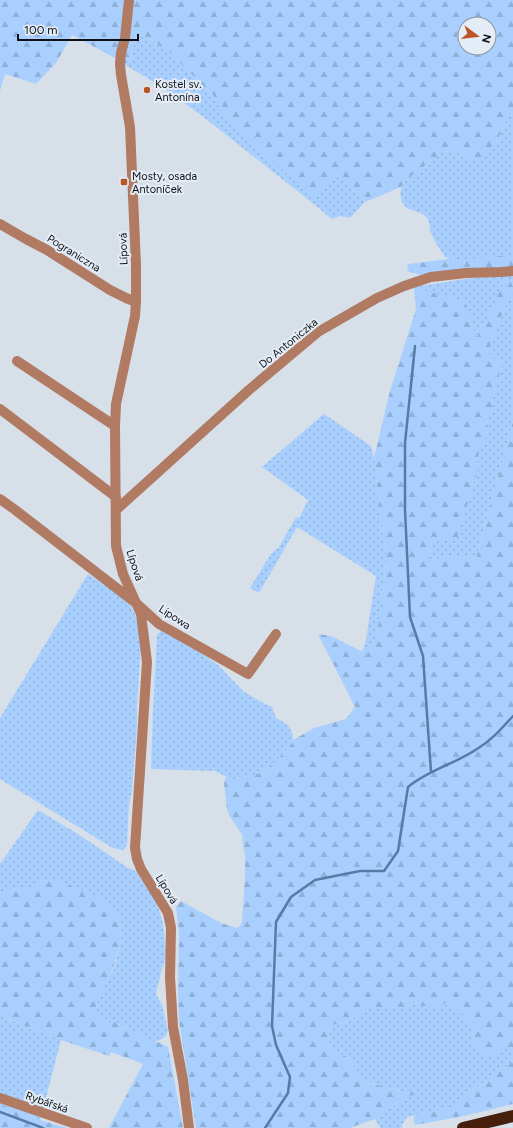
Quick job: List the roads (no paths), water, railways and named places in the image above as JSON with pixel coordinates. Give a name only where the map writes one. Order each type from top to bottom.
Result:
[{"type":"highway","points":[[463,1128],[513,1116]]},
{"type":"street","name":"Lípová","points":[[129,0],[125,38],[120,64],[130,127],[136,265],[136,302],[135,316],[116,404],[116,546],[123,574],[141,614],[147,662],[135,848],[141,869],[168,913],[171,928],[170,977],[173,1027],[190,1128]]},
{"type":"street","name":"Pograniczna","points":[[0,224],[47,250],[110,290],[136,302]]},
{"type":"street","name":"Do Antoniczka","points":[[116,510],[250,389],[318,332],[377,298],[404,286],[431,277],[466,273],[513,271]]},
{"type":"street","points":[[17,361],[115,426]]},
{"type":"street","points":[[0,409],[116,497]]},
{"type":"street","name":"Lipowa","points":[[0,499],[136,603],[159,624],[248,674],[276,634]]},
{"type":"street","name":"Rybářská","points":[[0,1098],[87,1128]]},
{"type":"waterway","points":[[415,346],[405,443],[405,510],[410,617],[423,656],[431,772]]},
{"type":"waterway","points":[[265,1128],[288,1093],[290,1077],[276,1045],[272,1026],[276,922],[291,897],[315,880],[360,871],[384,871],[398,851],[408,787],[433,771],[460,759],[482,746],[513,716]]},
{"type":"waterway","points":[[0,1112],[43,1128]]},
{"type":"place","name":"Kostel sv. Antonína","points":[[147,90]]},
{"type":"place","name":"Mosty, osada Antoníček","points":[[124,182]]}]
